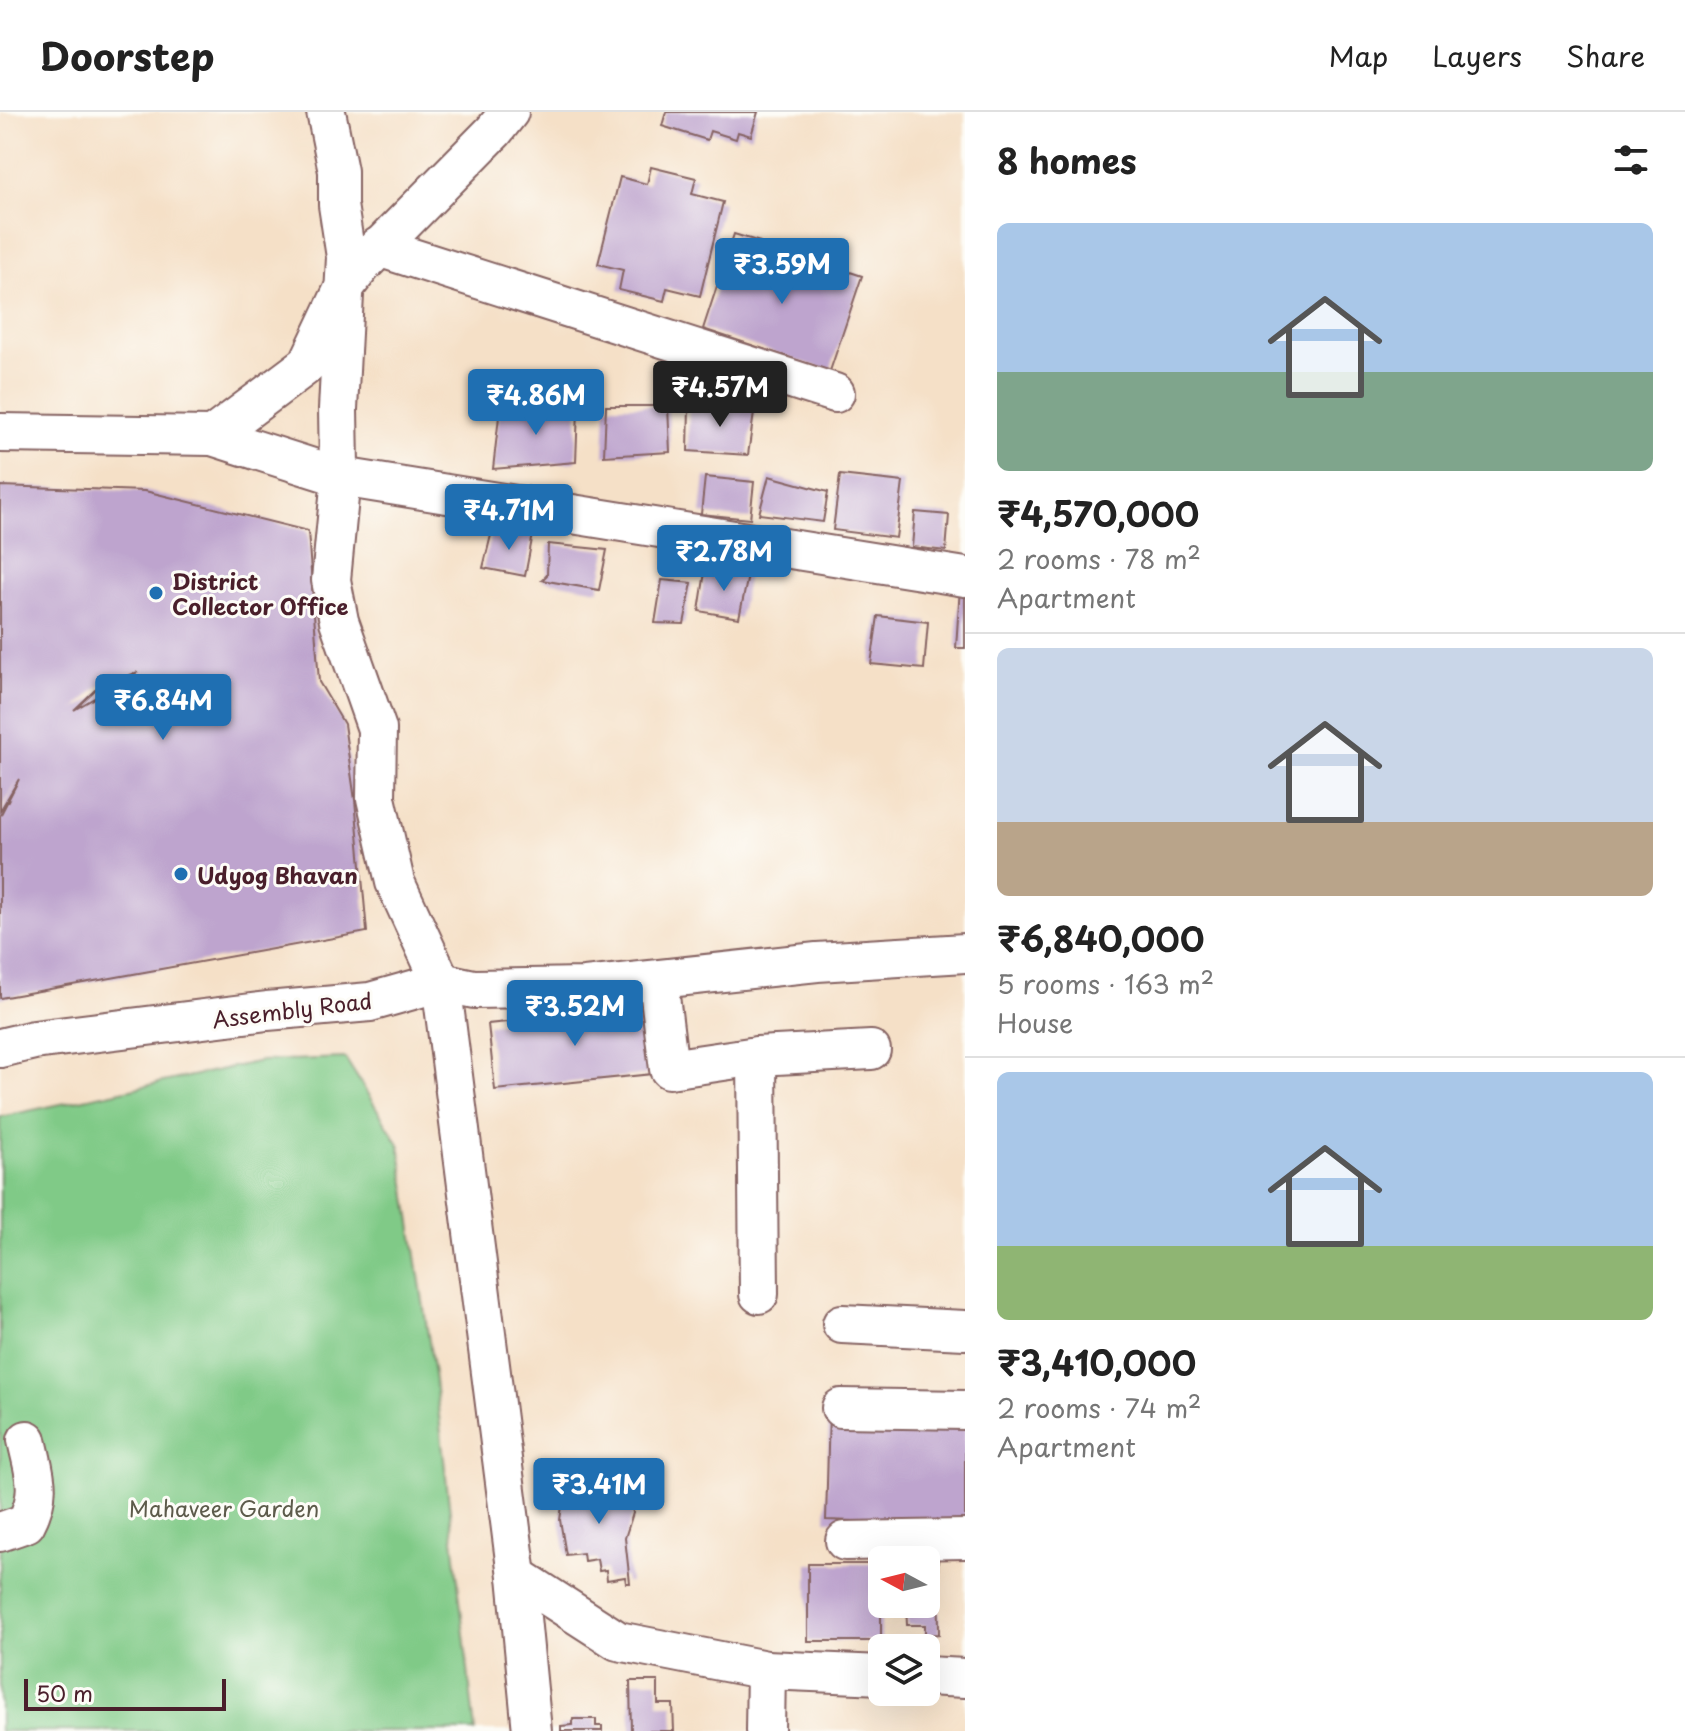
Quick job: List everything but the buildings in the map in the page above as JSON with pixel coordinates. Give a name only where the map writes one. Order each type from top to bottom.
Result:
[{"type":"street","points":[[326,112],[338,171],[338,205],[346,257],[338,409],[341,477],[331,580],[339,621],[377,729],[376,798],[395,882],[441,982],[517,1576],[532,1731]]},
{"type":"street","points":[[212,436],[308,364],[344,288],[378,247],[494,131],[509,112]]},
{"type":"street","points":[[378,247],[835,393]]},
{"type":"street","points":[[0,433],[212,436],[341,477],[965,577]]},
{"type":"street","name":"Assembly Road","points":[[0,1048],[34,1040],[267,1011],[370,1002],[441,982],[474,989],[585,987],[817,962],[965,953]]},
{"type":"street","points":[[658,980],[669,1069],[757,1056],[871,1050]]},
{"type":"street","points":[[757,1056],[759,1294]]},
{"type":"street","points":[[842,1324],[965,1330]]},
{"type":"street","points":[[841,1408],[965,1410]]},
{"type":"street","points":[[0,1532],[26,1523],[35,1506],[38,1490],[27,1440]]},
{"type":"street","points":[[845,1541],[965,1539]]},
{"type":"street","points":[[517,1576],[618,1641],[766,1670],[868,1674]]},
{"type":"street","points":[[765,1731],[766,1670]]},
{"type":"street","points":[[940,1677],[965,1678]]},
{"type":"green space","name":"Mahaveer Garden","points":[[345,1058],[399,1144],[435,1381],[475,1731],[0,1731],[0,1117],[261,1061]]},
{"type":"place","name":"District Collector Office","points":[[156,593]]},
{"type":"place","name":"Udyog Bhavan","points":[[181,874]]}]
